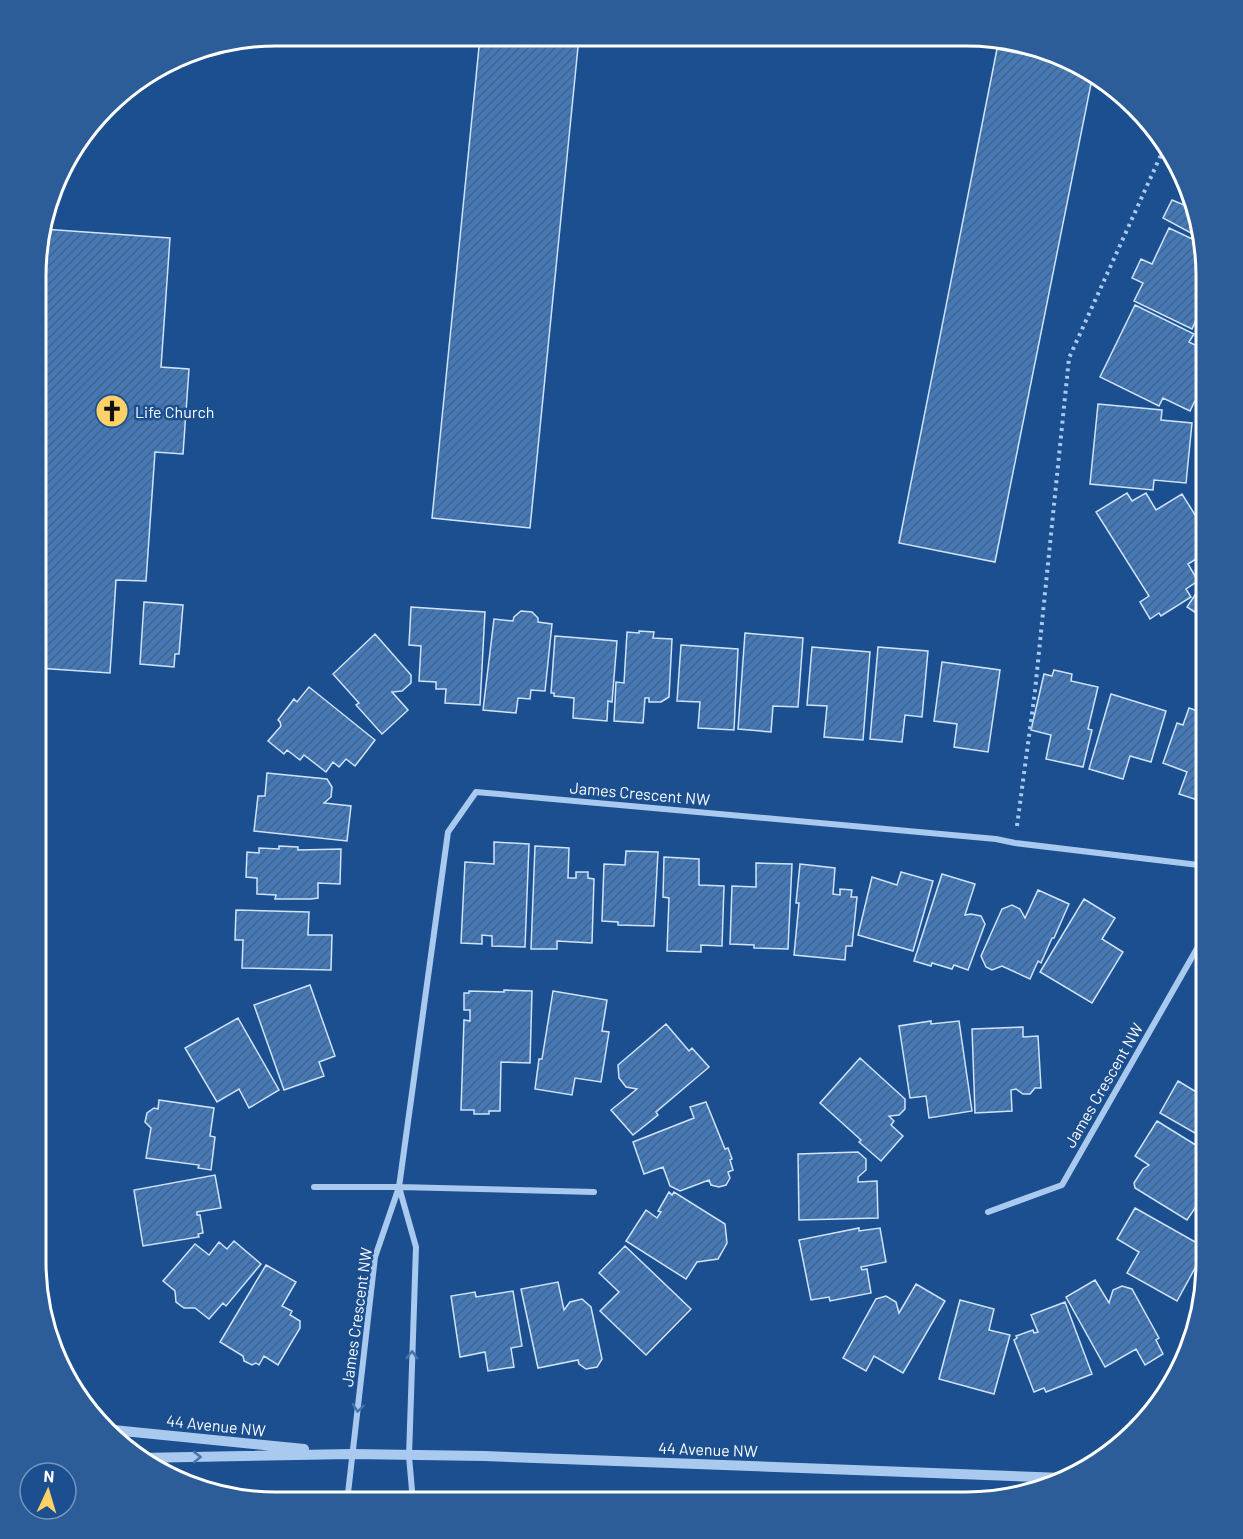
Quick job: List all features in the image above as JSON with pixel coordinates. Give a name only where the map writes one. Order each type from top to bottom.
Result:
[{"type":"street","name":"James Crescent NW","points":[[348,1492],[375,1257],[399,1187],[448,832],[476,792],[996,839],[1196,865]]},
{"type":"street","name":"James Crescent NW","points":[[988,1212],[1062,1185],[1196,950]]},
{"type":"street","points":[[314,1187],[594,1192]]},
{"type":"street","name":"James Crescent NW","points":[[399,1187],[416,1247],[409,1456],[412,1492]]},
{"type":"street","name":"44 Avenue NW","points":[[120,1431],[352,1454]]},
{"type":"street","name":"44 Avenue NW","points":[[155,1458],[352,1454],[683,1462],[1048,1477]]},
{"type":"path","points":[[1015,843],[1035,691],[1069,358],[1161,154]]},
{"type":"building","points":[[479,46],[578,46],[530,528],[432,518]]},
{"type":"building","points":[[997,49],[1030,56],[1055,64],[1091,83],[995,562],[899,543]]},
{"type":"building","points":[[1172,200],[1184,205],[1192,234],[1163,218]]},
{"type":"building","points":[[1169,228],[1194,240],[1196,320],[1192,329],[1134,301],[1143,283],[1132,278],[1141,259],[1152,264]]},
{"type":"building","name":"Life Church","points":[[51,230],[170,238],[161,367],[189,369],[183,454],[155,452],[146,581],[116,580],[110,673],[46,669],[46,276]]},
{"type":"building","points":[[1135,305],[1194,334],[1189,342],[1196,346],[1196,399],[1190,411],[1163,398],[1159,406],[1100,377]]},
{"type":"building","points":[[1098,404],[1162,410],[1161,420],[1192,423],[1186,483],[1154,480],[1153,490],[1090,484]]},
{"type":"building","points":[[1127,493],[1132,501],[1146,493],[1156,510],[1182,494],[1196,516],[1196,559],[1188,564],[1196,578],[1196,582],[1186,589],[1191,597],[1161,616],[1159,613],[1150,619],[1140,602],[1149,596],[1096,512]]},
{"type":"building","points":[[1196,594],[1196,613],[1187,607]]},
{"type":"building","points":[[144,602],[183,605],[179,654],[175,654],[174,667],[140,664]]},
{"type":"building","points":[[411,607],[485,612],[480,705],[445,703],[446,689],[436,689],[436,682],[419,681],[421,646],[409,645]]},
{"type":"building","points":[[521,611],[532,612],[538,618],[538,622],[552,624],[545,691],[531,690],[530,699],[518,698],[516,713],[483,710],[494,619],[513,621]]},
{"type":"building","points":[[639,631],[654,632],[653,638],[672,639],[669,697],[661,702],[649,702],[649,698],[645,698],[643,723],[614,721],[616,682],[624,683],[627,632],[639,633]]},
{"type":"building","points":[[745,633],[803,638],[798,707],[773,706],[771,732],[738,729]]},
{"type":"building","points":[[375,634],[411,675],[411,683],[402,691],[392,692],[408,710],[382,734],[333,674]]},
{"type":"building","points":[[555,636],[617,641],[612,702],[608,701],[607,721],[573,718],[574,698],[554,696],[554,693],[551,693]]},
{"type":"building","points":[[681,645],[738,649],[734,730],[698,728],[700,702],[677,701]]},
{"type":"building","points":[[812,647],[870,652],[863,740],[824,737],[827,706],[807,705]]},
{"type":"building","points":[[878,647],[928,651],[922,717],[905,715],[902,742],[870,739]]},
{"type":"building","points":[[942,662],[1000,670],[988,752],[954,747],[957,724],[934,721]]},
{"type":"building","points":[[1054,670],[1072,674],[1071,681],[1098,687],[1088,729],[1092,730],[1083,767],[1046,759],[1051,735],[1031,730],[1044,674],[1052,676]]},
{"type":"building","points":[[309,687],[375,740],[355,766],[346,759],[339,767],[333,762],[326,772],[304,755],[300,760],[287,750],[284,754],[268,741],[281,726],[278,720],[294,699],[297,702]]},
{"type":"building","points":[[1111,694],[1166,711],[1151,762],[1130,756],[1123,779],[1089,769]]},
{"type":"building","points":[[1189,708],[1196,710],[1196,799],[1179,794],[1187,772],[1163,763],[1177,723],[1183,725]]},
{"type":"building","points":[[267,773],[327,779],[332,787],[331,797],[324,803],[351,806],[347,841],[254,831],[258,796],[265,796]]},
{"type":"building","points":[[494,842],[529,844],[525,947],[492,946],[492,936],[482,935],[482,944],[461,943],[465,862],[494,864]]},
{"type":"building","points":[[279,846],[298,847],[298,850],[341,849],[340,884],[318,883],[318,898],[311,899],[275,899],[276,895],[257,894],[257,878],[246,877],[247,852],[259,853],[259,848],[279,849]]},
{"type":"building","points":[[535,846],[569,848],[568,878],[576,878],[576,872],[588,872],[588,878],[594,879],[592,943],[557,941],[557,949],[531,949]]},
{"type":"building","points":[[626,851],[658,852],[654,926],[618,925],[618,922],[602,921],[604,864],[625,865]]},
{"type":"building","points":[[664,857],[699,859],[699,885],[724,886],[722,946],[701,945],[701,952],[667,951],[669,898],[663,897]]},
{"type":"building","points":[[756,863],[792,864],[788,949],[754,948],[754,945],[730,944],[732,886],[756,887]]},
{"type":"building","points":[[800,864],[835,868],[833,894],[840,895],[840,889],[852,890],[851,897],[857,897],[852,946],[846,946],[845,960],[794,955]]},
{"type":"building","points":[[901,872],[933,881],[913,951],[858,935],[872,877],[897,885]]},
{"type":"building","points":[[942,874],[975,884],[965,915],[981,916],[985,924],[968,970],[954,965],[952,969],[914,961]]},
{"type":"building","points":[[1038,890],[1069,904],[1041,963],[1038,961],[1030,979],[1002,966],[992,970],[986,967],[981,956],[1002,909],[1012,905],[1020,909],[1025,918]]},
{"type":"building","points":[[1084,899],[1115,918],[1102,939],[1123,952],[1092,1003],[1040,972]]},
{"type":"building","points":[[236,910],[309,912],[308,935],[332,935],[331,970],[242,968],[243,940],[235,940]]},
{"type":"building","points":[[310,985],[335,1056],[319,1062],[324,1076],[284,1090],[254,1005]]},
{"type":"building","points":[[504,990],[532,991],[530,1063],[501,1062],[500,1111],[474,1114],[474,1110],[461,1110],[464,1020],[470,1021],[470,1010],[464,1010],[464,993],[469,993],[469,991],[504,992]]},
{"type":"building","points":[[553,991],[607,1000],[602,1031],[609,1032],[601,1082],[575,1078],[572,1095],[535,1089]]},
{"type":"building","points":[[238,1018],[279,1090],[249,1108],[239,1089],[217,1102],[185,1048]]},
{"type":"building","points":[[931,1021],[931,1024],[959,1021],[972,1111],[929,1118],[926,1096],[910,1098],[899,1026]]},
{"type":"building","points":[[666,1024],[689,1051],[692,1048],[709,1067],[656,1112],[658,1115],[633,1135],[611,1110],[637,1089],[626,1087],[619,1078],[618,1065]]},
{"type":"building","points":[[1023,1027],[1023,1037],[1038,1036],[1041,1088],[1035,1088],[1030,1094],[1023,1094],[1016,1089],[1011,1090],[1012,1111],[975,1113],[972,1029]]},
{"type":"building","points":[[860,1058],[905,1099],[905,1109],[899,1115],[889,1116],[894,1121],[891,1125],[903,1136],[881,1161],[820,1103]]},
{"type":"building","points":[[1178,1081],[1196,1092],[1196,1134],[1160,1113]]},
{"type":"building","points":[[159,1100],[214,1108],[210,1136],[215,1137],[211,1170],[198,1168],[199,1165],[146,1158],[151,1128],[145,1122],[147,1113],[154,1108],[158,1109]]},
{"type":"building","points":[[706,1102],[725,1149],[728,1148],[732,1159],[730,1160],[733,1170],[728,1172],[730,1178],[726,1185],[719,1187],[711,1185],[709,1180],[680,1191],[670,1186],[663,1167],[644,1174],[633,1142],[694,1118],[690,1107]]},
{"type":"building","points":[[1157,1121],[1196,1145],[1196,1206],[1187,1220],[1135,1188],[1134,1183],[1143,1169],[1149,1165],[1135,1156]]},
{"type":"building","points":[[858,1152],[866,1159],[866,1170],[858,1177],[858,1182],[877,1181],[878,1218],[799,1220],[798,1154]]},
{"type":"building","points":[[215,1175],[221,1208],[197,1212],[197,1215],[200,1215],[203,1233],[198,1234],[199,1237],[143,1246],[134,1190]]},
{"type":"building","points":[[669,1192],[672,1195],[674,1192],[725,1224],[727,1243],[718,1259],[697,1262],[686,1279],[626,1241],[646,1210],[657,1218],[661,1212],[658,1211]]},
{"type":"building","points":[[1135,1208],[1196,1242],[1196,1266],[1177,1301],[1127,1273],[1139,1252],[1117,1239]]},
{"type":"building","points":[[859,1228],[859,1231],[880,1228],[886,1262],[861,1267],[862,1270],[867,1269],[871,1293],[830,1301],[829,1297],[811,1300],[799,1240]]},
{"type":"building","points":[[234,1241],[261,1264],[226,1306],[223,1303],[209,1319],[195,1308],[184,1308],[176,1302],[175,1291],[163,1281],[195,1244],[209,1255],[219,1242],[227,1249]]},
{"type":"building","points":[[625,1246],[691,1309],[646,1355],[600,1311],[619,1292],[599,1273]]},
{"type":"building","points":[[266,1265],[296,1282],[282,1306],[292,1311],[290,1315],[300,1321],[300,1328],[278,1365],[264,1356],[259,1365],[256,1363],[252,1365],[244,1361],[243,1356],[220,1342]]},
{"type":"building","points":[[1095,1280],[1109,1303],[1113,1290],[1122,1286],[1132,1289],[1159,1338],[1156,1340],[1163,1354],[1145,1365],[1136,1349],[1105,1367],[1066,1297]]},
{"type":"building","points":[[558,1282],[564,1310],[570,1302],[582,1299],[591,1307],[602,1359],[597,1367],[586,1369],[579,1364],[578,1360],[538,1368],[521,1289]]},
{"type":"building","points":[[916,1284],[945,1301],[903,1373],[874,1356],[866,1371],[843,1358],[876,1299],[886,1296],[896,1302],[899,1313]]},
{"type":"building","points":[[513,1291],[522,1346],[511,1348],[514,1367],[488,1371],[485,1352],[460,1357],[451,1296],[475,1292],[476,1297]]},
{"type":"building","points":[[960,1300],[994,1309],[989,1330],[1010,1335],[994,1394],[939,1379]]},
{"type":"building","points":[[1065,1302],[1092,1374],[1046,1392],[1044,1388],[1034,1392],[1014,1340],[1016,1336],[1033,1330],[1034,1333],[1038,1332],[1031,1315]]},
{"type":"place","name":"Life Church","points":[[112,411]]}]
